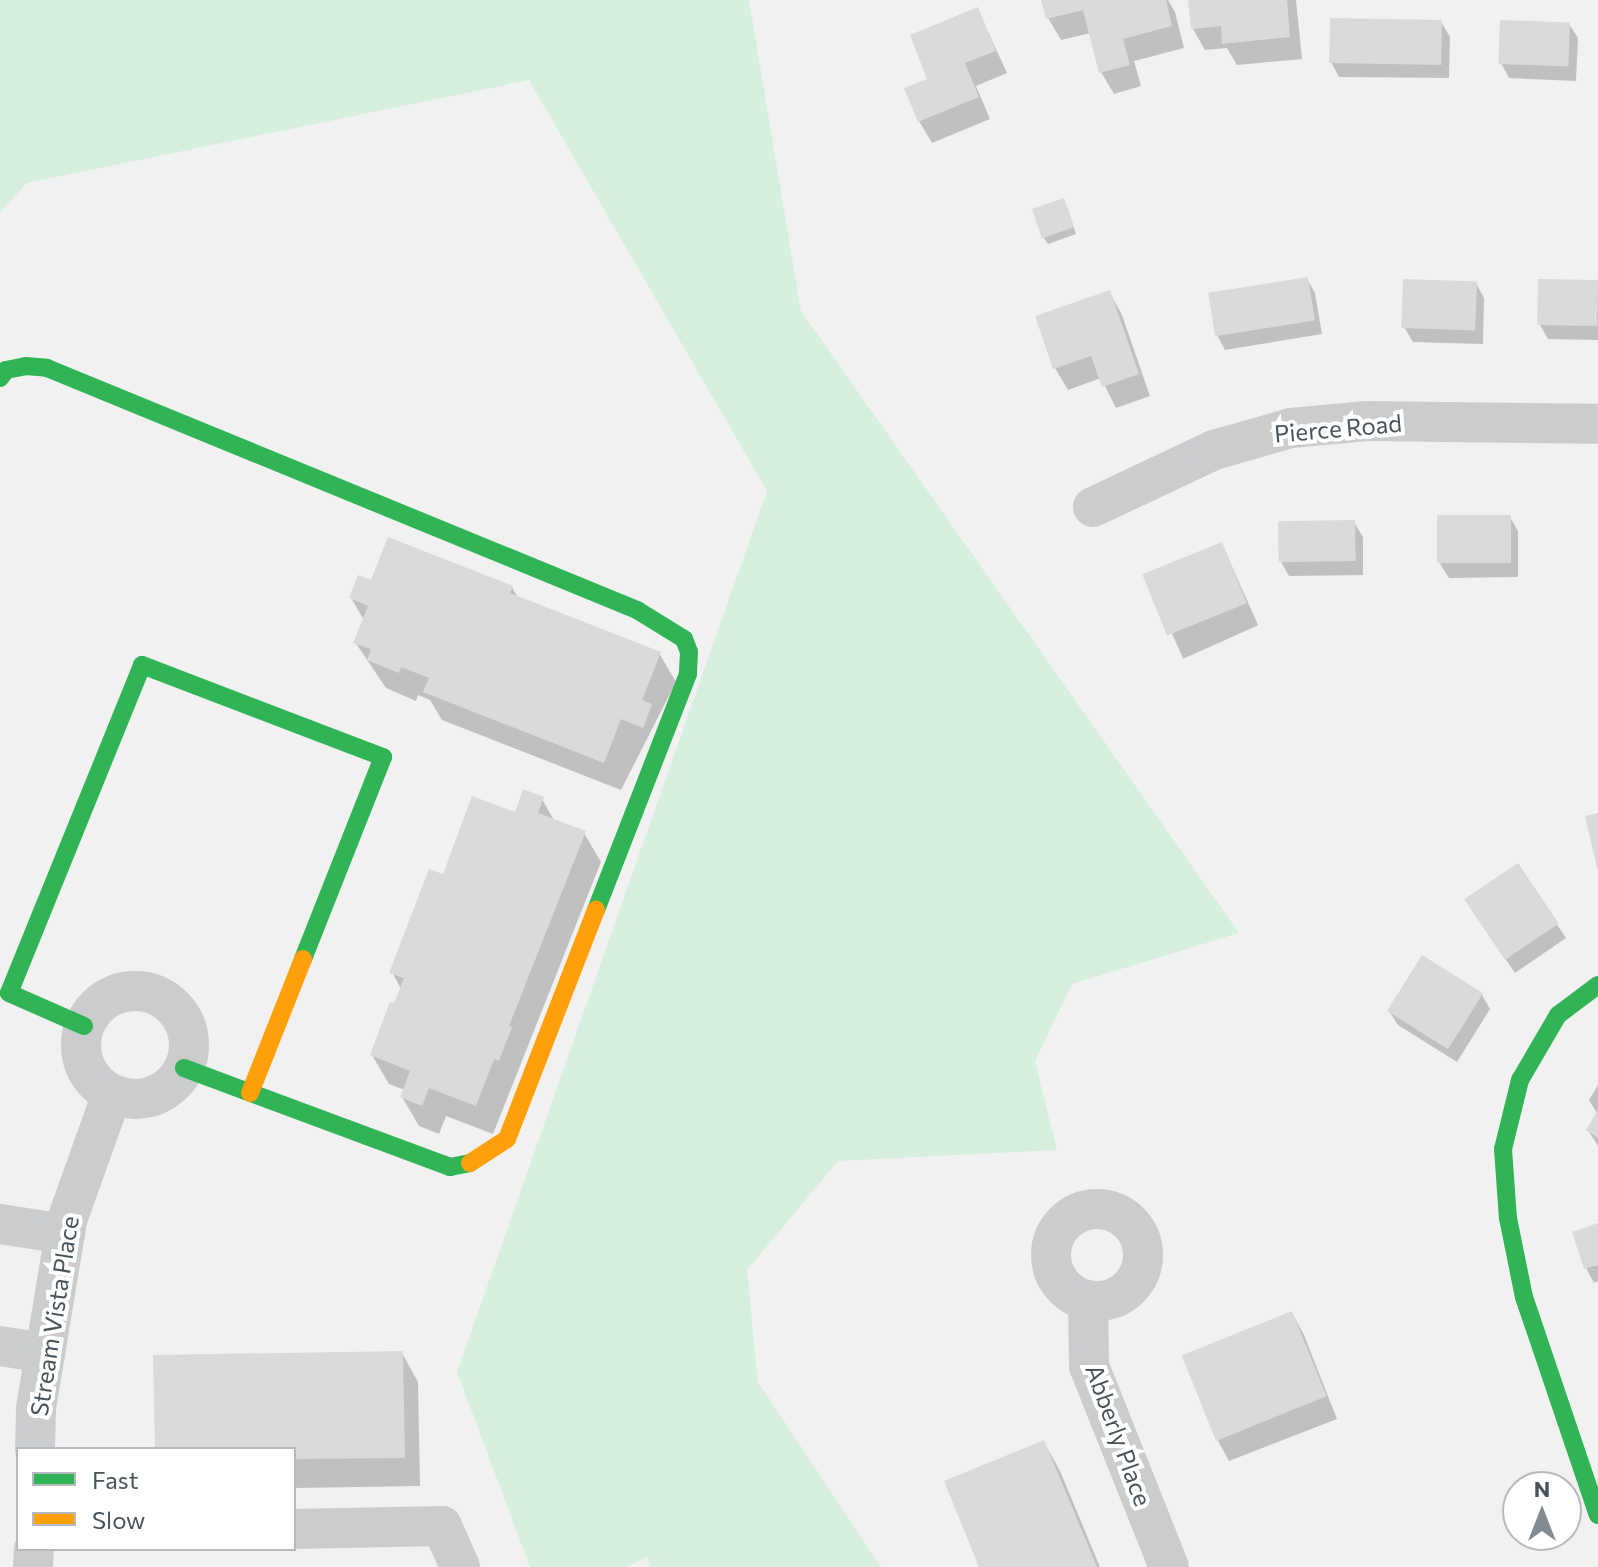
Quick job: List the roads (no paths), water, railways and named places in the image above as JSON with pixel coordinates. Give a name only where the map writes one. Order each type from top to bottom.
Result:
[{"type":"street","points":[[0,378],[6,370],[47,368],[637,610],[684,639],[689,652],[688,674],[507,1139],[478,1161],[450,1167],[184,1068]]},
{"type":"street","name":"Pierce Road","points":[[1093,507],[1214,450],[1291,428],[1367,421],[1598,424]]},
{"type":"street","points":[[84,1026],[5,991],[142,665],[383,757],[250,1093]]},
{"type":"street","points":[[1598,985],[1558,1015],[1520,1080],[1503,1149],[1508,1218],[1524,1297],[1598,1515]]},
{"type":"street","points":[[139,990],[156,995],[171,1004],[188,1034],[189,1051],[184,1068],[177,1079],[156,1095],[127,1098],[112,1094],[98,1085],[82,1058],[84,1026],[92,1011],[106,999],[139,990]]},
{"type":"street","name":"Stream Vista Place","points":[[35,1447],[36,1408],[67,1220],[112,1094]]},
{"type":"street","points":[[0,1224],[65,1234]]},
{"type":"street","name":"Abberly Place","points":[[1088,1300],[1089,1366],[1169,1567]]},
{"type":"street","points":[[0,1346],[45,1353]]},
{"type":"street","points":[[296,1529],[442,1526],[460,1567]]}]
